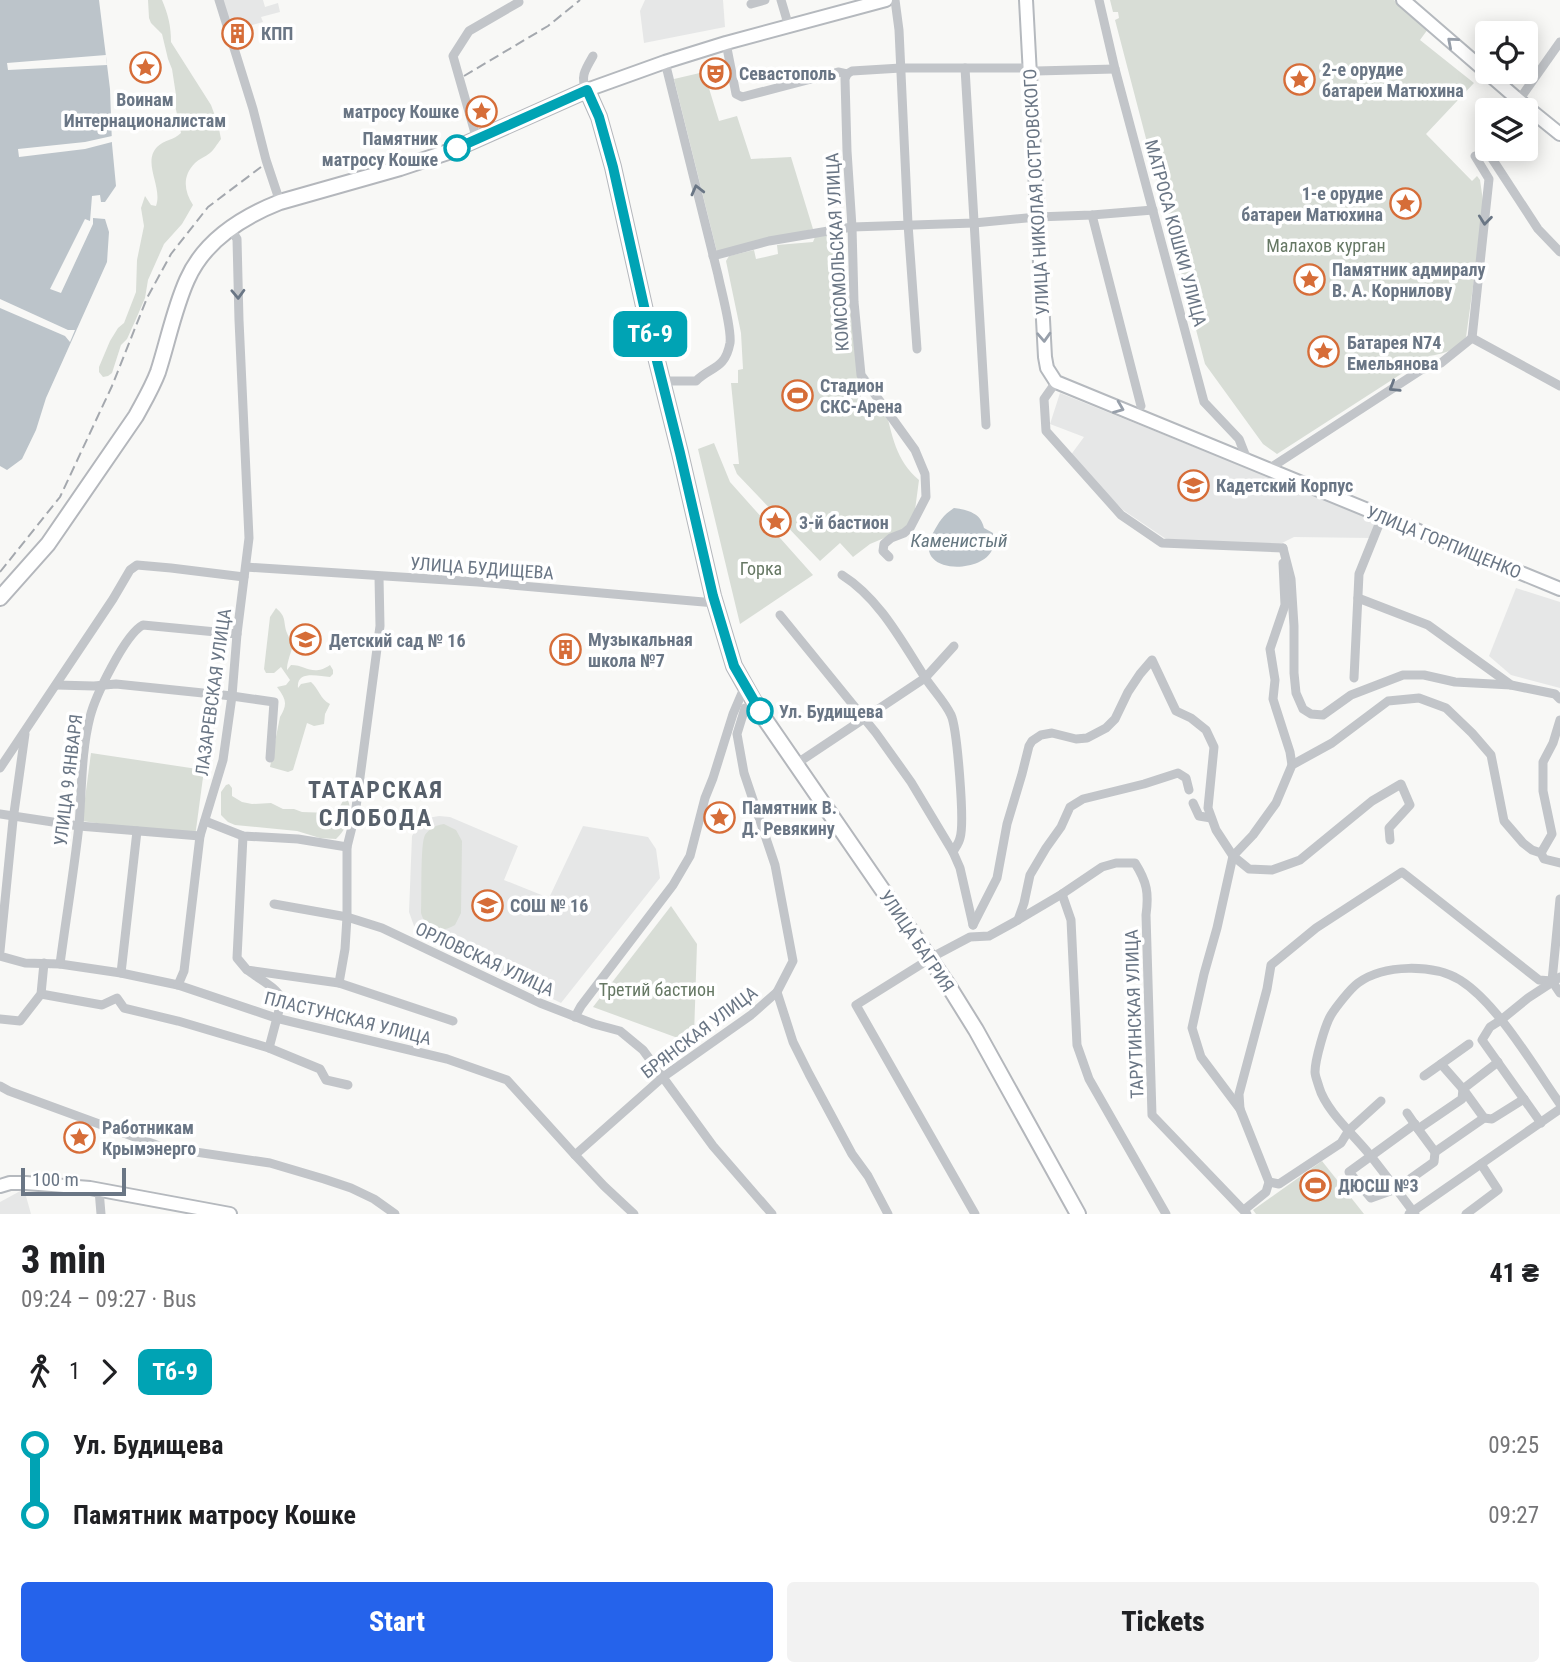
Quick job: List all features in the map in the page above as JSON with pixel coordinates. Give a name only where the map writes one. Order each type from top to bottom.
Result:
[{"type":"main road","points":[[0,597],[48,544],[136,416],[157,374],[188,277],[209,247],[230,229],[262,209],[280,202],[448,152],[587,90],[666,62],[886,0]]},
{"type":"main road","name":"УЛИЦА НИКОЛАЯ ОСТРОВСКОГО","points":[[1026,0],[1045,358],[1047,368],[1056,382]]},
{"type":"main road","points":[[1403,0],[1516,98]]},
{"type":"main road","name":"УЛИЦА БАГРИЯ","points":[[587,90],[599,117],[613,167],[715,603],[734,666],[760,712],[976,1030],[1078,1214]]},
{"type":"main road","points":[[1538,117],[1560,134]]},
{"type":"main road","name":"УЛИЦА ГОРПИЩЕНКО","points":[[1056,382],[1560,589]]},
{"type":"main road","points":[[0,1186],[26,1183],[99,1190],[230,1214]]},
{"type":"street","points":[[219,0],[280,202]]},
{"type":"street","points":[[751,4],[765,0]]},
{"type":"street","points":[[781,0],[789,27]]},
{"type":"street","points":[[895,0],[899,30],[917,349]]},
{"type":"street","name":"МАТРОСА КОШКИ УЛИЦА","points":[[1099,0],[1204,402],[1239,439],[1248,461]]},
{"type":"street","points":[[477,140],[453,57],[469,32],[519,2]]},
{"type":"street","points":[[1519,98],[1560,42]]},
{"type":"street","points":[[726,43],[736,94],[742,97],[838,72],[847,74],[852,71],[901,68],[1029,68],[1037,71],[1115,69]]},
{"type":"street","points":[[587,90],[583,79],[593,56]]},
{"type":"street","points":[[661,380],[696,381],[718,367],[726,355],[730,341],[725,308],[666,62]]},
{"type":"street","points":[[965,68],[986,425]]},
{"type":"street","name":"КОМСОМОЛЬСКАЯ УЛИЦА","points":[[847,74],[847,151],[854,302],[861,375],[915,450],[925,474],[926,496],[911,528],[884,544],[883,551],[889,557]]},
{"type":"street","points":[[1267,470],[1421,370],[1441,363],[1472,338],[1489,179],[1478,161]]},
{"type":"street","points":[[1494,161],[1538,229],[1560,252]]},
{"type":"street","points":[[713,256],[769,241],[852,227],[974,223],[1153,210]]},
{"type":"street","points":[[1093,215],[1141,406]]},
{"type":"street","name":"ЛАЗАРЕВСКАЯ УЛИЦА","points":[[177,985],[184,971],[200,836],[223,760],[249,538],[237,239],[230,229]]},
{"type":"street","points":[[1472,338],[1560,386]]},
{"type":"street","points":[[1056,382],[1044,399],[1046,431],[1121,515],[1162,543],[1283,548]]},
{"type":"street","points":[[1354,678],[1359,574],[1382,517]]},
{"type":"street","points":[[1283,548],[1293,592],[1296,692],[1303,709],[1311,714],[1323,715],[1350,695],[1403,675],[1424,675],[1455,682],[1511,685],[1555,694],[1560,699]]},
{"type":"street","points":[[1246,1212],[1266,1192],[1269,1182],[1240,1109],[1201,1057],[1192,1028],[1233,856],[1276,803],[1292,765],[1272,699],[1275,680],[1270,649],[1285,605],[1283,548]]},
{"type":"street","points":[[0,768],[130,570],[137,565],[244,578]]},
{"type":"street","name":"УЛИЦА БУДИЩЕВА","points":[[246,566],[478,582],[715,603]]},
{"type":"street","points":[[842,575],[852,582],[901,636],[925,678],[952,716],[961,779],[961,837],[953,852]]},
{"type":"street","points":[[339,983],[347,917],[347,847],[355,815],[380,626],[379,577]]},
{"type":"street","points":[[1358,598],[1430,626],[1511,685]]},
{"type":"street","points":[[780,615],[876,733],[911,782],[960,868],[973,925]]},
{"type":"street","name":"УЛИЦА 9 ЯНВАРЯ","points":[[60,964],[79,826],[90,716],[118,655],[136,629],[143,625],[237,634]]},
{"type":"street","points":[[796,764],[925,678],[954,646]]},
{"type":"street","points":[[970,937],[973,925],[998,878],[1007,824],[1032,741],[1041,735],[1052,733],[1076,739],[1087,738],[1106,728],[1115,719],[1128,692],[1152,660],[1176,711],[1191,718],[1206,730],[1214,747],[1208,808],[1216,830],[1233,856],[1249,869],[1272,870],[1300,859],[1372,801],[1401,784],[1410,805],[1389,828],[1390,840]]},
{"type":"street","points":[[575,1017],[673,885],[690,856],[705,798],[742,682]]},
{"type":"street","points":[[56,685],[116,684],[274,702],[270,758]]},
{"type":"street","points":[[1292,765],[1332,743],[1388,701],[1419,698],[1428,701],[1446,708],[1491,755],[1504,821],[1523,843],[1541,853],[1544,859],[1560,863]]},
{"type":"street","name":"БРЯНСКАЯ УЛИЦА","points":[[575,1156],[663,1077],[751,1015],[777,992],[793,961],[775,865],[744,774],[737,734],[745,708]]},
{"type":"street","points":[[1541,853],[1552,834],[1543,791],[1543,762],[1553,743],[1560,720]]},
{"type":"street","points":[[0,953],[26,728]]},
{"type":"street","points":[[1018,920],[1030,875],[1061,827],[1070,807],[1083,799],[1178,774],[1186,778],[1189,790]]},
{"type":"street","points":[[1193,803],[1199,816],[1211,818]]},
{"type":"street","points":[[0,814],[79,826],[200,836]]},
{"type":"street","points":[[205,821],[243,836],[298,839],[347,847]]},
{"type":"street","points":[[121,973],[137,831]]},
{"type":"street","points":[[243,836],[237,958],[247,970],[277,990],[282,999],[269,1048]]},
{"type":"street","name":"ТАРУТИНСКАЯ УЛИЦА","points":[[1062,894],[1102,867],[1116,863],[1135,863],[1144,876],[1149,896],[1146,915],[1152,1115],[1246,1212]]},
{"type":"street","points":[[1240,1109],[1239,1094],[1268,989],[1270,965],[1316,928],[1402,872],[1539,980],[1556,979]]},
{"type":"street","points":[[975,1214],[856,1005],[936,954],[970,937],[989,936],[1062,894],[1071,920],[1077,1045],[1089,1079],[1166,1214]]},
{"type":"street","points":[[1560,899],[1556,979],[1560,993]]},
{"type":"street","name":"ОРЛОВСКАЯ УЛИЦА","points":[[274,904],[347,917],[382,928],[540,1003],[620,1031],[643,1050],[713,1146],[772,1214]]},
{"type":"street","name":"ПЛАСТУНСКАЯ УЛИЦА","points":[[0,953],[25,963],[60,964],[177,985],[276,1018],[447,1059],[507,1080],[575,1156],[634,1214]]},
{"type":"street","points":[[0,1019],[20,1021],[41,994],[44,963]]},
{"type":"street","points":[[1560,1104],[1501,1020],[1478,995],[1458,979],[1428,969],[1398,969],[1356,984],[1330,1016],[1315,1072],[1320,1091],[1333,1112],[1370,1155],[1412,1213],[1560,1109]]},
{"type":"street","points":[[247,970],[339,983],[453,1021]]},
{"type":"street","points":[[1541,1123],[1482,1040],[1490,1027],[1556,979]]},
{"type":"street","points":[[777,992],[793,1042],[852,1154],[868,1176],[888,1214]]},
{"type":"street","points":[[41,994],[102,1005],[117,998],[124,1009],[178,1021],[269,1048],[320,1069],[326,1080],[348,1085]]},
{"type":"street","points":[[1424,1076],[1469,1044]]},
{"type":"street","points":[[1407,1113],[1416,1126],[1435,1152],[1434,1162],[1396,1189],[1371,1198],[1349,1172],[1370,1155],[1416,1126],[1462,1099],[1463,1089],[1497,1062]]},
{"type":"street","points":[[1441,1064],[1484,1118]]},
{"type":"street","points":[[0,1086],[162,1147],[270,1163],[324,1179],[374,1199],[396,1214]]},
{"type":"street","points":[[1435,1152],[1484,1118],[1492,1119],[1524,1099]]},
{"type":"street","points":[[1269,1182],[1279,1184],[1341,1143],[1349,1130],[1381,1101]]},
{"type":"street","points":[[1466,1214],[1499,1190],[1481,1164]]},
{"type":"street","points":[[99,1190],[101,1214]]},
{"type":"shaded area","points":[[222,0],[263,0],[265,7],[278,3],[280,12],[261,17],[263,22],[231,31]]},
{"type":"shaded area","points":[[645,0],[723,0],[725,27],[644,43],[640,11]]},
{"type":"shaded area","name":"Кадетский Корпус","points":[[1060,393],[1378,521],[1371,538],[1294,537],[1278,545],[1166,539],[1123,510],[1070,456],[1084,437],[1050,424]]},
{"type":"shaded area","points":[[1516,588],[1560,602],[1560,688],[1511,675],[1489,656]]},
{"type":"shaded area","name":"СОШ № 16","points":[[450,817],[518,846],[504,880],[549,898],[583,826],[648,837],[656,849],[660,878],[561,1003],[423,935],[414,926],[409,912],[412,836],[419,824],[428,818]]},
{"type":"shaded area","points":[[24,1189],[31,1214],[0,1214],[0,1202]]},
{"type":"green space","points":[[148,0],[162,0],[169,20],[171,42],[211,105],[221,139],[188,173],[186,189],[193,205],[182,224],[164,244],[148,280],[145,298],[127,339],[121,345],[112,373],[103,377],[99,367],[110,341],[124,323],[136,292],[137,260],[144,226],[141,208],[145,196],[151,205],[156,206],[157,191],[151,160],[153,153],[157,147],[181,133],[172,69],[162,34],[149,18]]},
{"type":"green space","name":"Малахов курган","points":[[1110,0],[1394,0],[1428,29],[1420,40],[1474,83],[1426,134],[1472,181],[1477,176],[1480,180],[1484,208],[1466,337],[1462,342],[1450,351],[1429,356],[1277,454],[1263,444],[1205,364],[1115,20],[1119,18],[1118,12],[1113,12]]},
{"type":"green space","points":[[704,72],[719,121],[737,116],[751,159],[791,157],[813,229],[717,252],[674,79]]},
{"type":"green space","name":"Стадион СКС-Арена","points":[[843,232],[862,408],[885,407],[900,456],[919,480],[915,510],[908,528],[870,544],[853,557],[840,543],[820,561],[737,474],[733,464],[739,464],[731,383],[738,383],[738,370],[743,369],[741,333],[726,261],[729,256],[754,250],[756,259],[778,254],[777,245],[813,242],[815,237]]},
{"type":"green space","name":"Горка","points":[[714,443],[730,482],[813,575],[740,624],[698,449]]},
{"type":"green space","points":[[276,608],[283,617],[292,644],[287,670],[291,665],[319,670],[330,665],[333,670],[330,677],[309,675],[298,682],[298,688],[301,684],[311,682],[330,704],[324,724],[314,726],[307,723],[293,770],[288,772],[270,767],[285,705],[277,687],[286,685],[290,680],[281,667],[274,673],[266,673],[264,669],[270,617]]},
{"type":"green space","points":[[91,753],[204,770],[195,837],[82,821]]},
{"type":"green space","points":[[229,784],[232,796],[242,802],[271,803],[283,809],[302,812],[330,813],[339,808],[344,799],[348,800],[348,821],[336,839],[320,838],[297,831],[235,825],[221,815],[221,792]]},
{"type":"green space","points":[[444,824],[456,830],[462,841],[461,913],[455,925],[439,930],[430,927],[421,913],[422,860],[425,835],[433,827]]},
{"type":"green space","name":"Третий бастион","points":[[671,906],[697,944],[694,1036],[686,1041],[593,1007]]},
{"type":"green space","name":"ДЮСШ №3","points":[[1322,1161],[1364,1214],[1256,1214],[1253,1210]]},
{"type":"water","points":[[0,0],[99,0],[110,89],[116,186],[105,202],[105,219],[109,232],[107,262],[46,398],[36,430],[22,459],[7,470],[0,466]]},
{"type":"water","name":"Каменистый","points":[[954,508],[973,513],[984,528],[993,533],[992,550],[975,564],[950,566],[939,563],[931,556],[929,547],[933,533],[947,513]]},
{"type":"pier","points":[[106,55],[107,65],[8,70],[7,63]]},
{"type":"pier","points":[[112,136],[112,142],[85,149],[19,157],[18,149],[85,142]]},
{"type":"pier","points":[[100,195],[101,202],[105,202],[105,219],[93,218],[93,224],[61,293],[50,289],[85,219],[90,221],[92,196]]},
{"type":"pier","points":[[0,299],[68,330],[75,330],[70,342],[65,336],[0,308]]},
{"type":"railway","points":[[464,76],[548,26],[580,0]]},
{"type":"railway","points":[[0,572],[60,497],[112,386],[147,298],[171,254],[208,207],[261,167]]},
{"type":"bus line","name":"Тб-9","points":[[457,148],[587,90],[599,117],[613,167],[713,596],[734,666],[760,711]]},
{"type":"place","name":"КПП","points":[[238,33]]},
{"type":"place","name":"Воинам Интернационалистам","points":[[145,68]]},
{"type":"place","name":"Севастополь","points":[[716,73]]},
{"type":"place","name":"2-е орудие батареи Матюхина","points":[[1299,79]]},
{"type":"place","name":"матросу Кошке","points":[[482,111]]},
{"type":"place","name":"Памятник матросу Кошке","points":[[457,148]]},
{"type":"place","name":"1-е орудие батареи Матюхина","points":[[1406,203]]},
{"type":"place","name":"Памятник адмиралу В. А. Корнилову","points":[[1309,279]]},
{"type":"place","name":"Батарея N74 Емельянова","points":[[1324,352]]},
{"type":"place","name":"Стадион СКС-Арена","points":[[797,395]]},
{"type":"place","name":"Кадетский Корпус","points":[[1193,485]]},
{"type":"place","name":"3-й бастион","points":[[776,522]]},
{"type":"place","name":"Детский сад № 16","points":[[306,640]]},
{"type":"place","name":"Музыкальная школа №7","points":[[565,649]]},
{"type":"place","name":"Ул. Будищева","points":[[760,711]]},
{"type":"place","name":"Памятник В. Д. Ревякину","points":[[719,817]]},
{"type":"place","name":"СОШ № 16","points":[[487,905]]},
{"type":"place","name":"Работникам Крымэнерго","points":[[79,1137]]},
{"type":"place","name":"ДЮСШ №3","points":[[1315,1185]]},
{"type":"district","name":"ТАТАРСКАЯ СЛОБОДА","points":[[376,804]]}]
